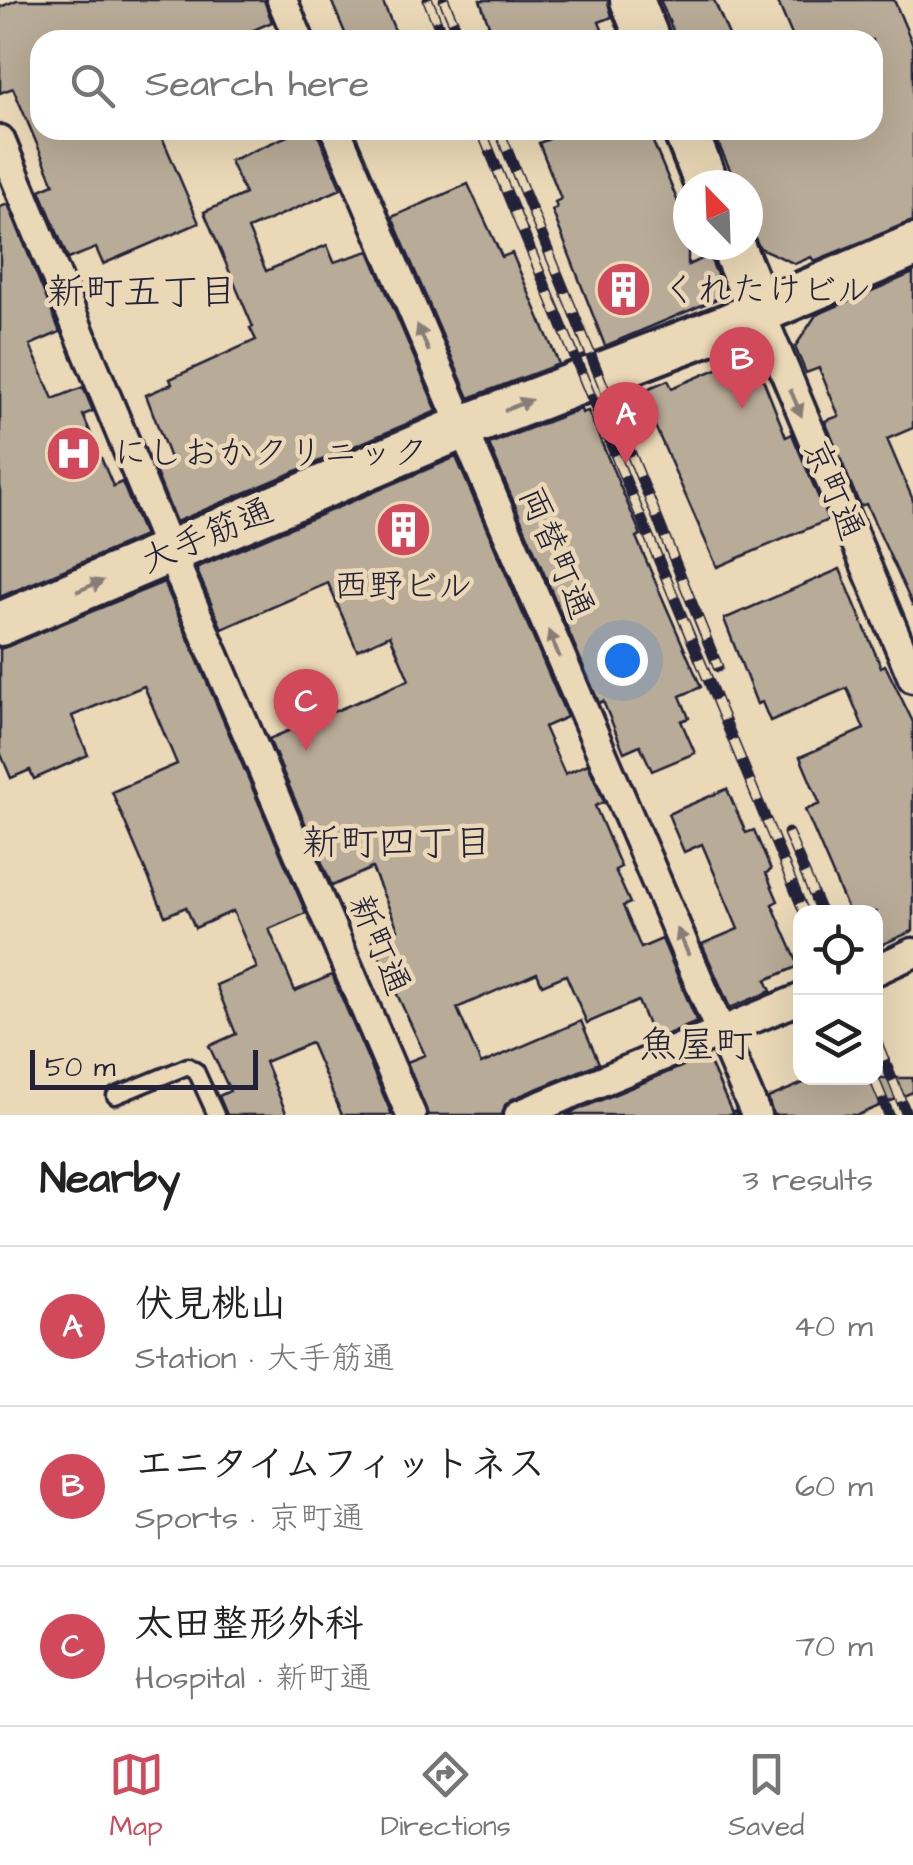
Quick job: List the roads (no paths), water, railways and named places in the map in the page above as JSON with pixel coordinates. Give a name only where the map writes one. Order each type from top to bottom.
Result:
[{"type":"main road","points":[[632,0],[644,30]]},
{"type":"main road","points":[[688,140],[701,170]]},
{"type":"main road","name":"大手筋通","points":[[0,624],[461,428],[760,312],[913,246]]},
{"type":"main road","name":"京町通","points":[[738,260],[760,312]]},
{"type":"street","points":[[282,0],[295,30]]},
{"type":"street","name":"新町通","points":[[0,140],[170,552],[411,1115]]},
{"type":"street","name":"両替町通","points":[[340,140],[756,1115]]},
{"type":"street","name":"京町通","points":[[760,312],[913,678]]},
{"type":"street","points":[[883,967],[913,953]]},
{"type":"street","points":[[519,1115],[793,1002]]},
{"type":"lane","points":[[115,1096],[188,1066],[198,1074],[216,1115]]},
{"type":"railway","points":[[428,0],[440,30]]},
{"type":"railway","points":[[444,0],[457,30]]},
{"type":"railway","points":[[485,140],[801,905]]},
{"type":"railway","points":[[503,140],[718,667]]},
{"type":"railway","points":[[788,833],[818,905]]},
{"type":"railway","points":[[883,1057],[907,1115]]},
{"type":"railway","points":[[877,1085],[889,1115]]},
{"type":"place","name":"くれたけビル","points":[[623,290]]},
{"type":"place","name":"エニタイムフィットネス","points":[[742,409]]},
{"type":"place","name":"にしおかクリニック","points":[[74,453]]},
{"type":"place","name":"伏見桃山","points":[[626,464]]},
{"type":"place","name":"西野ビル","points":[[403,530]]},
{"type":"place","name":"太田整形外科","points":[[306,751]]},
{"type":"district","name":"新町五丁目","points":[[142,293]]},
{"type":"district","name":"新町四丁目","points":[[397,844]]},
{"type":"district","name":"魚屋町","points":[[696,1046]]}]
